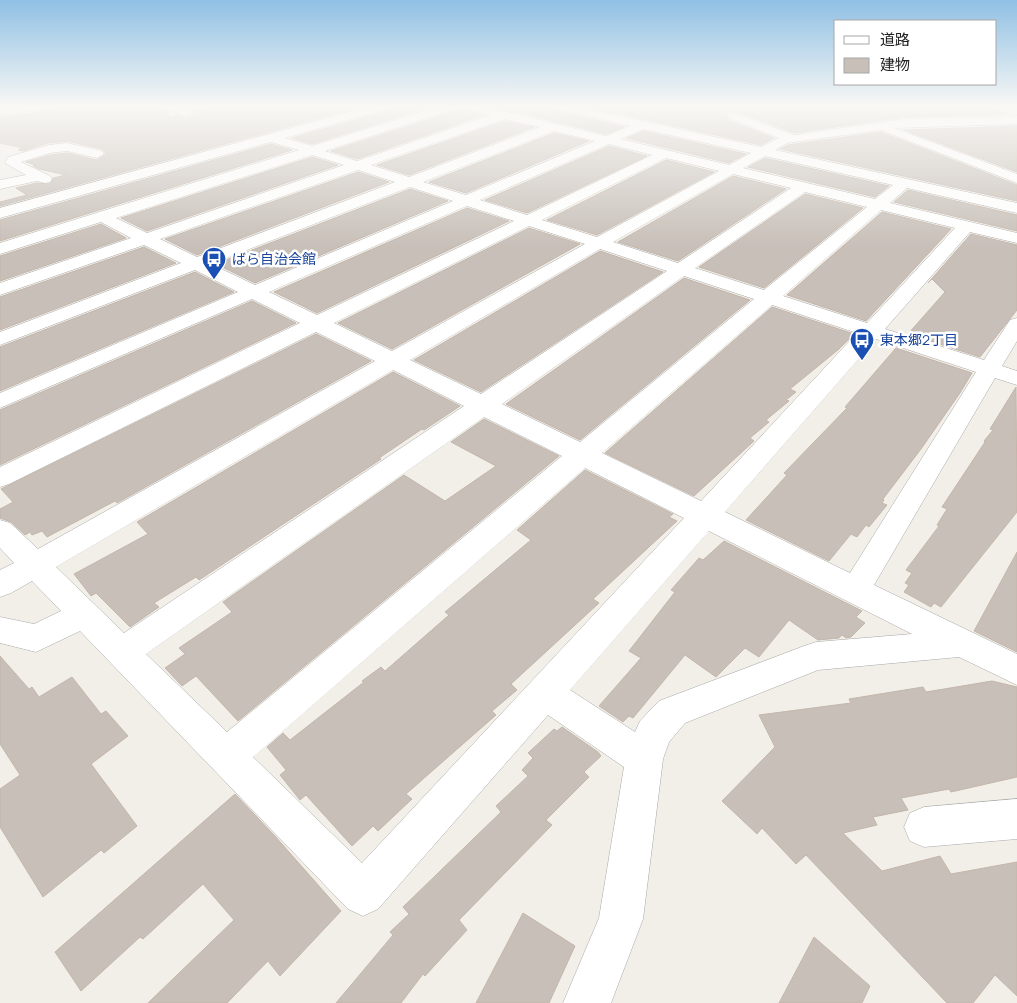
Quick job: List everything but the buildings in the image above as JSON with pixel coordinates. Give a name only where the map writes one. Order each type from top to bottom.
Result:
[{"type":"street","points":[[35,153],[12,162],[76,193]]},
{"type":"street","points":[[0,213],[220,153]]},
{"type":"street","points":[[0,248],[305,153]]},
{"type":"street","points":[[317,153],[1017,378]]},
{"type":"street","points":[[0,289],[396,153]]},
{"type":"street","points":[[0,339],[484,153]]},
{"type":"street","points":[[0,401],[577,153]]},
{"type":"street","points":[[659,153],[1017,238]]},
{"type":"street","points":[[0,585],[392,360],[760,153]]},
{"type":"street","points":[[765,153],[904,183],[1014,204]]},
{"type":"street","points":[[948,153],[1017,179]]},
{"type":"street","points":[[0,478],[664,154]]},
{"type":"street","points":[[0,184],[39,176]]},
{"type":"street","points":[[129,178],[167,196]]},
{"type":"street","points":[[226,756],[904,183]]},
{"type":"street","points":[[122,652],[802,187]]},
{"type":"street","points":[[100,216],[1017,670]]},
{"type":"street","points":[[0,530],[363,894],[543,692],[705,516],[966,226]]},
{"type":"street","points":[[855,590],[1017,324]]},
{"type":"street","points":[[0,630],[36,638],[85,614]]},
{"type":"street","points":[[587,1003],[621,919],[644,760],[653,733],[672,712],[816,656],[962,643]]},
{"type":"street","points":[[543,692],[644,760]]},
{"type":"street","points":[[924,827],[1017,819]]},
{"type":"place","name":"ばら自治会館","points":[[214,280]]},
{"type":"place","name":"東本郷2丁目","points":[[862,361]]}]
